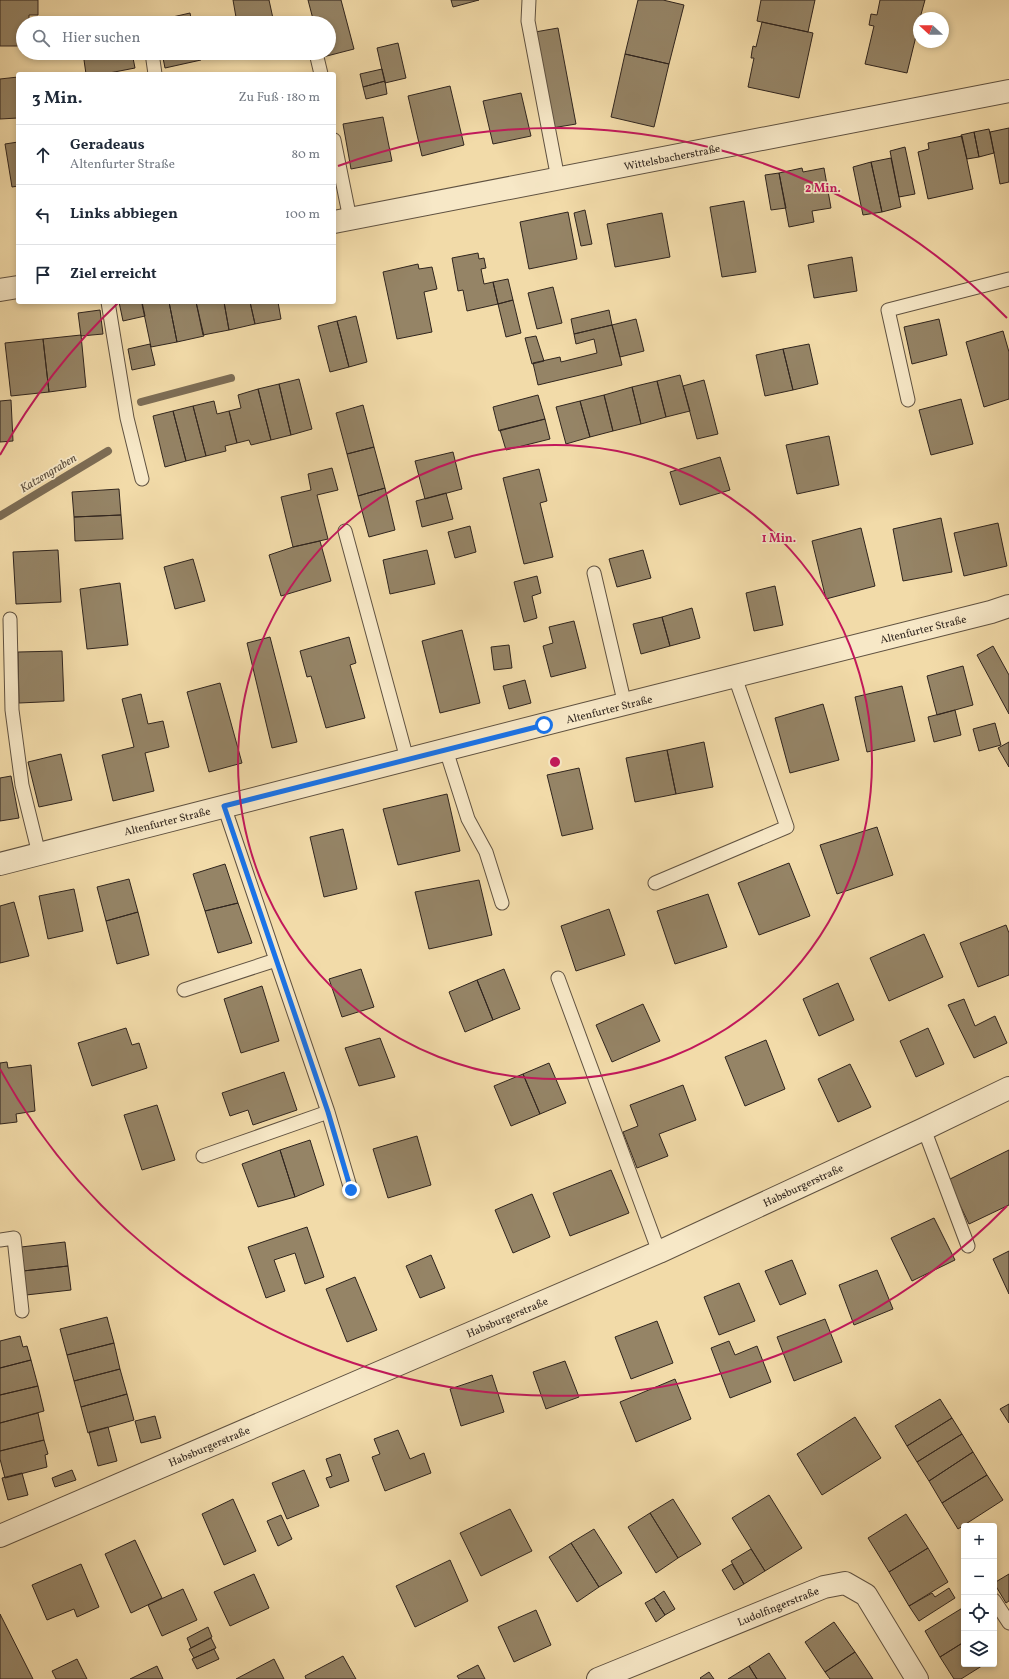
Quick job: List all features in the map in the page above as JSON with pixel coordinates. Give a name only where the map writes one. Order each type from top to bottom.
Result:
[{"type":"street","name":"Wittelsbacherstraße","points":[[342,221],[1009,91]]},
{"type":"street","points":[[0,290],[16,287]]},
{"type":"street","name":"Altenfurter Straße","points":[[0,864],[1009,606]]},
{"type":"street","name":"Habsburgerstraße","points":[[0,1536],[659,1252],[924,1130],[1009,1088]]},
{"type":"street","name":"Ludolfingerstraße","points":[[598,1679],[824,1587],[845,1583],[866,1595],[917,1679]]},
{"type":"lane","points":[[529,0],[528,21],[558,179]]},
{"type":"lane","points":[[153,60],[155,72]]},
{"type":"lane","points":[[318,60],[321,72]]},
{"type":"lane","points":[[336,160],[342,221]]},
{"type":"lane","points":[[908,400],[888,310],[1009,279]]},
{"type":"lane","points":[[108,304],[127,418],[142,479]]},
{"type":"lane","points":[[345,531],[407,759]]},
{"type":"lane","points":[[594,573],[625,705]]},
{"type":"lane","points":[[10,619],[12,710],[22,785],[39,854]]},
{"type":"lane","points":[[655,883],[787,827],[735,677]]},
{"type":"lane","points":[[446,750],[468,819],[486,852],[502,903]]},
{"type":"lane","points":[[224,806],[328,1112],[351,1190]]},
{"type":"lane","points":[[184,990],[276,960]]},
{"type":"lane","points":[[558,978],[659,1252]]},
{"type":"lane","points":[[203,1156],[328,1112]]},
{"type":"lane","points":[[924,1130],[968,1246]]},
{"type":"lane","points":[[0,1240],[14,1238],[22,1311]]},
{"type":"lane","points":[[997,1605],[1009,1623]]},
{"type":"building","points":[[0,0],[38,0],[38,15],[16,16],[16,46],[0,46]]},
{"type":"building","points":[[233,0],[269,0],[272,16],[236,16]]},
{"type":"building","points":[[308,0],[341,0],[354,49],[336,54],[336,16],[312,16]]},
{"type":"building","points":[[451,0],[479,0],[453,7]]},
{"type":"building","points":[[638,0],[663,0],[684,5],[669,64],[625,54]]},
{"type":"building","points":[[761,0],[815,0],[808,32],[757,21]]},
{"type":"building","points":[[880,0],[925,0],[922,12],[913,12],[913,48],[907,73],[865,64],[874,26],[869,25],[871,14],[877,15]]},
{"type":"building","points":[[190,13],[191,16],[177,16]]},
{"type":"building","points":[[762,22],[813,33],[799,98],[748,87],[754,58],[751,58],[753,46],[756,47]]},
{"type":"building","points":[[558,28],[576,124],[552,128],[535,32]]},
{"type":"building","points":[[398,43],[406,78],[385,83],[377,48]]},
{"type":"building","points":[[625,54],[669,64],[654,127],[611,117]]},
{"type":"building","points":[[84,60],[133,60],[135,68],[114,72],[86,72]]},
{"type":"building","points":[[163,60],[201,60],[165,68]]},
{"type":"building","points":[[382,69],[385,81],[363,87],[360,74]]},
{"type":"building","points":[[16,77],[16,118],[0,119],[0,79]]},
{"type":"building","points":[[385,81],[387,94],[366,99],[363,87]]},
{"type":"building","points":[[450,86],[464,145],[422,156],[408,96]]},
{"type":"building","points":[[521,93],[531,136],[493,144],[483,101]]},
{"type":"building","points":[[383,117],[392,161],[351,169],[343,124]]},
{"type":"building","points":[[1009,128],[1009,182],[1000,184],[990,132]]},
{"type":"building","points":[[989,129],[994,153],[979,157],[974,132]]},
{"type":"building","points":[[974,132],[979,157],[967,159],[961,135]]},
{"type":"building","points":[[962,136],[973,189],[928,199],[918,152],[929,149],[928,143]]},
{"type":"building","points":[[16,142],[16,186],[12,187],[5,144]]},
{"type":"building","points":[[905,147],[915,194],[899,197],[890,151]]},
{"type":"building","points":[[891,158],[901,207],[882,212],[871,162]]},
{"type":"building","points":[[871,162],[882,212],[863,215],[853,167]]},
{"type":"building","points":[[802,168],[803,172],[824,168],[831,208],[812,211],[814,222],[789,227],[779,173]]},
{"type":"building","points":[[779,173],[786,208],[771,210],[765,175]]},
{"type":"building","points":[[744,201],[756,272],[722,277],[710,207]]},
{"type":"building","points":[[585,210],[592,244],[581,246],[574,213]]},
{"type":"building","points":[[568,212],[577,259],[529,269],[520,222]]},
{"type":"building","points":[[662,213],[670,257],[615,267],[607,224]]},
{"type":"building","points":[[478,253],[479,259],[484,258],[486,268],[481,269],[484,284],[493,282],[498,304],[467,311],[463,290],[458,291],[452,258]]},
{"type":"building","points":[[852,257],[857,291],[814,298],[808,265]]},
{"type":"building","points":[[418,264],[419,269],[432,267],[437,289],[424,292],[432,332],[397,339],[383,272]]},
{"type":"building","points":[[508,279],[513,300],[498,304],[493,282]]},
{"type":"building","points":[[553,287],[562,323],[537,329],[528,293]]},
{"type":"building","points":[[513,300],[521,333],[506,337],[498,304]]},
{"type":"building","points":[[119,304],[142,304],[145,316],[123,321]]},
{"type":"building","points":[[142,304],[169,304],[177,342],[151,347]]},
{"type":"building","points":[[169,304],[196,304],[204,336],[177,342]]},
{"type":"building","points":[[196,304],[224,304],[229,330],[203,335]]},
{"type":"building","points":[[224,304],[250,304],[255,324],[229,330]]},
{"type":"building","points":[[250,304],[278,304],[281,319],[255,324]]},
{"type":"building","points":[[100,310],[103,334],[81,336],[78,313]]},
{"type":"building","points":[[609,310],[612,325],[574,334],[571,319]]},
{"type":"building","points":[[356,316],[367,362],[349,367],[337,321]]},
{"type":"building","points":[[636,319],[644,351],[620,357],[612,325]]},
{"type":"building","points":[[939,319],[947,355],[912,364],[904,327]]},
{"type":"building","points":[[337,321],[349,367],[330,372],[318,326]]},
{"type":"building","points":[[612,325],[622,365],[538,385],[533,363],[560,357],[561,362],[597,353],[594,339],[576,344],[574,334]]},
{"type":"building","points":[[1003,331],[1009,352],[1009,399],[984,407],[966,342]]},
{"type":"building","points":[[81,335],[86,387],[49,392],[43,339]]},
{"type":"building","points":[[536,336],[544,361],[532,364],[525,338]]},
{"type":"building","points":[[43,339],[49,392],[11,396],[5,343]]},
{"type":"building","points":[[150,344],[155,365],[132,370],[128,349]]},
{"type":"building","points":[[809,344],[818,384],[793,390],[783,349]]},
{"type":"building","points":[[783,349],[793,390],[765,396],[756,355]]},
{"type":"building","points":[[680,375],[690,411],[666,417],[657,381]]},
{"type":"building","points":[[299,379],[312,429],[291,435],[279,384]]},
{"type":"building","points":[[704,380],[718,434],[697,439],[683,386]]},
{"type":"building","points":[[657,381],[666,417],[641,424],[632,387]]},
{"type":"building","points":[[279,384],[291,435],[271,440],[258,389]]},
{"type":"building","points":[[632,387],[641,424],[613,431],[604,395]]},
{"type":"building","points":[[258,389],[271,440],[251,445],[249,440],[237,443],[229,411],[241,408],[238,395]]},
{"type":"building","points":[[538,395],[545,419],[499,431],[493,407]]},
{"type":"building","points":[[604,395],[613,431],[590,437],[580,401]]},
{"type":"building","points":[[961,399],[973,444],[931,455],[919,410]]},
{"type":"building","points":[[11,400],[13,441],[0,442],[0,401]]},
{"type":"building","points":[[214,401],[217,414],[229,411],[237,443],[225,446],[226,451],[206,456],[193,406]]},
{"type":"building","points":[[580,401],[590,437],[566,444],[556,407]]},
{"type":"building","points":[[363,405],[374,447],[347,454],[336,413]]},
{"type":"building","points":[[193,406],[206,456],[186,461],[173,411]]},
{"type":"building","points":[[173,411],[186,461],[165,467],[153,416]]},
{"type":"building","points":[[545,419],[550,439],[506,450],[500,430]]},
{"type":"building","points":[[829,436],[839,485],[797,494],[786,445]]},
{"type":"building","points":[[374,447],[385,488],[358,496],[347,454]]},
{"type":"building","points":[[453,452],[462,489],[425,499],[415,461]]},
{"type":"building","points":[[720,457],[730,490],[680,505],[670,472]]},
{"type":"building","points":[[332,468],[338,490],[317,495],[328,539],[293,547],[281,497],[311,490],[308,474]]},
{"type":"building","points":[[539,469],[547,501],[540,503],[553,557],[524,564],[503,478]]},
{"type":"building","points":[[385,488],[395,530],[369,537],[358,496]]},
{"type":"building","points":[[119,489],[121,515],[74,517],[72,492]]},
{"type":"building","points":[[446,493],[453,519],[422,527],[416,501]]},
{"type":"building","points":[[121,515],[123,539],[75,541],[74,517]]},
{"type":"building","points":[[941,518],[952,572],[903,581],[893,529]]},
{"type":"building","points":[[998,523],[1007,566],[964,576],[954,533]]},
{"type":"building","points":[[470,526],[476,552],[455,558],[448,532]]},
{"type":"building","points":[[861,528],[875,586],[826,599],[812,541]]},
{"type":"building","points":[[320,541],[331,581],[281,596],[269,555],[293,547]]},
{"type":"building","points":[[58,550],[61,602],[16,604],[13,552]]},
{"type":"building","points":[[427,550],[435,584],[390,594],[383,560]]},
{"type":"building","points":[[643,550],[651,578],[617,587],[609,559]]},
{"type":"building","points":[[193,559],[205,601],[175,609],[164,567]]},
{"type":"building","points":[[537,576],[541,593],[532,596],[537,618],[524,622],[514,582]]},
{"type":"building","points":[[120,583],[128,645],[87,649],[80,589]]},
{"type":"building","points":[[775,586],[783,625],[754,631],[746,593]]},
{"type":"building","points":[[692,608],[700,638],[670,646],[662,617]]},
{"type":"building","points":[[662,617],[670,646],[641,654],[633,624]]},
{"type":"building","points":[[574,621],[586,668],[551,677],[543,646],[553,643],[549,627]]},
{"type":"building","points":[[462,630],[480,703],[440,713],[422,641]]},
{"type":"building","points":[[270,637],[297,742],[272,748],[247,643]]},
{"type":"building","points":[[349,637],[356,663],[350,665],[365,718],[326,728],[311,676],[307,677],[300,651]]},
{"type":"building","points":[[509,645],[512,668],[494,670],[491,647]]},
{"type":"building","points":[[993,646],[1009,675],[1009,714],[977,655]]},
{"type":"building","points":[[62,651],[64,701],[19,703],[18,652]]},
{"type":"building","points":[[963,666],[973,705],[937,715],[927,676]]},
{"type":"building","points":[[525,680],[531,703],[509,709],[503,686]]},
{"type":"building","points":[[220,683],[242,763],[209,772],[187,692]]},
{"type":"building","points":[[902,686],[915,741],[867,752],[855,697]]},
{"type":"building","points":[[141,694],[148,724],[163,721],[169,747],[145,753],[154,791],[113,801],[102,755],[134,747],[122,699]]},
{"type":"building","points":[[823,704],[839,760],[790,773],[775,718]]},
{"type":"building","points":[[955,710],[961,735],[934,742],[928,717]]},
{"type":"building","points":[[995,723],[1001,745],[979,751],[973,729]]},
{"type":"building","points":[[704,742],[713,787],[676,794],[667,750]]},
{"type":"building","points":[[1009,742],[1009,767],[998,748]]},
{"type":"building","points":[[667,750],[676,794],[635,802],[626,758]]},
{"type":"building","points":[[61,754],[72,800],[39,807],[28,762]]},
{"type":"building","points":[[579,768],[593,829],[562,836],[547,775]]},
{"type":"building","points":[[11,776],[19,818],[0,821],[0,778]]},
{"type":"building","points":[[447,794],[460,851],[398,865],[383,809]]},
{"type":"building","points":[[877,827],[893,875],[837,894],[820,845]]},
{"type":"building","points":[[343,829],[357,889],[324,897],[310,837]]},
{"type":"building","points":[[789,863],[810,916],[759,935],[738,883]]},
{"type":"building","points":[[225,864],[238,903],[205,911],[193,874]]},
{"type":"building","points":[[129,879],[138,912],[106,921],[97,887]]},
{"type":"building","points":[[479,880],[492,935],[429,949],[415,892]]},
{"type":"building","points":[[74,889],[83,931],[48,939],[39,896]]},
{"type":"building","points":[[708,894],[727,947],[675,964],[657,911]]},
{"type":"building","points":[[14,902],[29,956],[0,963],[0,906]]},
{"type":"building","points":[[238,903],[252,943],[218,953],[205,911]]},
{"type":"building","points":[[609,909],[625,955],[576,971],[561,926]]},
{"type":"building","points":[[138,912],[149,955],[117,964],[106,921]]},
{"type":"building","points":[[1006,925],[1009,933],[1009,975],[978,987],[960,943]]},
{"type":"building","points":[[924,934],[943,977],[889,1001],[870,958]]},
{"type":"building","points":[[361,969],[374,1007],[342,1017],[329,979]]},
{"type":"building","points":[[504,969],[520,1009],[493,1020],[477,980]]},
{"type":"building","points":[[477,980],[493,1020],[465,1032],[449,992]]},
{"type":"building","points":[[838,983],[854,1020],[819,1036],[803,999]]},
{"type":"building","points":[[262,986],[279,1041],[241,1053],[224,999]]},
{"type":"building","points":[[964,999],[975,1026],[995,1016],[1007,1043],[974,1058],[948,1005]]},
{"type":"building","points":[[643,1004],[660,1041],[612,1062],[596,1025]]},
{"type":"building","points":[[126,1028],[132,1045],[139,1043],[147,1068],[92,1086],[78,1043]]},
{"type":"building","points":[[928,1028],[944,1064],[916,1077],[900,1041]]},
{"type":"building","points":[[380,1038],[395,1077],[359,1086],[345,1048]]},
{"type":"building","points":[[766,1040],[785,1089],[745,1106],[725,1057]]},
{"type":"building","points":[[7,1062],[8,1068],[31,1065],[35,1111],[16,1114],[17,1122],[0,1124],[0,1063]]},
{"type":"building","points":[[549,1063],[566,1103],[540,1114],[523,1074]]},
{"type":"building","points":[[850,1064],[871,1107],[838,1122],[818,1079]]},
{"type":"building","points":[[284,1072],[297,1110],[253,1125],[248,1110],[230,1116],[222,1093]]},
{"type":"building","points":[[523,1074],[540,1114],[511,1126],[494,1086]]},
{"type":"building","points":[[683,1085],[696,1120],[659,1134],[668,1156],[637,1168],[623,1132],[638,1126],[630,1105]]},
{"type":"building","points":[[157,1105],[175,1160],[142,1170],[124,1115]]},
{"type":"building","points":[[417,1136],[431,1185],[388,1198],[373,1149]]},
{"type":"building","points":[[310,1140],[324,1185],[295,1197],[280,1150]]},
{"type":"building","points":[[280,1150],[295,1197],[258,1207],[242,1164]]},
{"type":"building","points":[[1009,1150],[1009,1205],[969,1224],[948,1180]]},
{"type":"building","points":[[611,1170],[629,1213],[570,1236],[553,1193]]},
{"type":"building","points":[[532,1194],[550,1237],[513,1253],[495,1210]]},
{"type":"building","points":[[934,1218],[955,1260],[912,1281],[891,1238]]},
{"type":"building","points":[[307,1227],[324,1277],[305,1284],[295,1253],[274,1260],[285,1291],[266,1298],[248,1247]]},
{"type":"building","points":[[65,1242],[68,1266],[23,1271],[21,1247]]},
{"type":"building","points":[[1009,1251],[1009,1294],[993,1259]]},
{"type":"building","points":[[431,1255],[445,1288],[420,1298],[406,1266]]},
{"type":"building","points":[[792,1260],[806,1294],[780,1305],[765,1271]]},
{"type":"building","points":[[68,1266],[71,1290],[26,1295],[23,1271]]},
{"type":"building","points":[[877,1270],[893,1309],[854,1325],[839,1285]]},
{"type":"building","points":[[355,1277],[377,1330],[347,1342],[326,1289]]},
{"type":"building","points":[[739,1283],[755,1321],[719,1335],[704,1297]]},
{"type":"building","points":[[107,1317],[114,1343],[67,1355],[60,1329]]},
{"type":"building","points":[[825,1319],[842,1362],[794,1381],[777,1337]]},
{"type":"building","points":[[657,1321],[673,1363],[631,1379],[615,1337]]},
{"type":"building","points":[[20,1336],[23,1347],[27,1346],[31,1360],[0,1368],[0,1341]]},
{"type":"building","points":[[729,1341],[735,1355],[757,1346],[771,1382],[730,1398],[711,1348]]},
{"type":"building","points":[[114,1343],[120,1369],[74,1381],[67,1355]]},
{"type":"building","points":[[31,1360],[38,1386],[0,1395],[0,1368]]},
{"type":"building","points":[[565,1361],[579,1397],[546,1409],[533,1372]]},
{"type":"building","points":[[120,1369],[127,1394],[81,1407],[74,1381]]},
{"type":"building","points":[[492,1375],[504,1412],[461,1426],[450,1389]]},
{"type":"building","points":[[675,1379],[691,1419],[636,1442],[620,1402]]},
{"type":"building","points":[[38,1386],[44,1411],[0,1423],[0,1395]]},
{"type":"building","points":[[127,1394],[134,1420],[88,1433],[81,1407]]},
{"type":"building","points":[[940,1399],[952,1418],[907,1446],[895,1426]]},
{"type":"building","points":[[1009,1404],[1009,1423],[1000,1409]]},
{"type":"building","points":[[38,1413],[44,1440],[0,1451],[0,1423]]},
{"type":"building","points":[[155,1416],[161,1438],[141,1443],[135,1421]]},
{"type":"building","points":[[855,1417],[881,1458],[822,1495],[797,1454]]},
{"type":"building","points":[[952,1418],[962,1434],[917,1462],[907,1446]]},
{"type":"building","points":[[108,1427],[117,1461],[98,1466],[89,1432]]},
{"type":"building","points":[[398,1430],[410,1459],[424,1453],[431,1473],[385,1491],[372,1457],[380,1454],[374,1439]]},
{"type":"building","points":[[962,1434],[973,1452],[929,1481],[917,1462]]},
{"type":"building","points":[[44,1440],[48,1454],[45,1455],[47,1467],[5,1478],[0,1459],[0,1451]]},
{"type":"building","points":[[973,1452],[987,1475],[942,1503],[929,1481]]},
{"type":"building","points":[[340,1454],[349,1481],[330,1488],[326,1478],[332,1476],[326,1459]]},
{"type":"building","points":[[72,1470],[76,1480],[55,1487],[52,1478]]},
{"type":"building","points":[[304,1470],[319,1506],[287,1519],[272,1483]]},
{"type":"building","points":[[22,1473],[28,1495],[8,1500],[2,1478]]},
{"type":"building","points":[[987,1475],[1003,1500],[967,1523],[961,1523],[961,1527],[958,1529],[942,1503]]},
{"type":"building","points":[[769,1495],[802,1548],[765,1571],[732,1518]]},
{"type":"building","points":[[233,1499],[256,1551],[224,1565],[202,1514]]},
{"type":"building","points":[[673,1499],[701,1544],[678,1558],[650,1513]]},
{"type":"building","points":[[510,1509],[532,1551],[481,1576],[460,1533]]},
{"type":"building","points":[[650,1513],[678,1558],[656,1573],[628,1527]]},
{"type":"building","points":[[906,1514],[928,1548],[889,1572],[868,1538]]},
{"type":"building","points":[[281,1515],[292,1539],[278,1546],[267,1521]]},
{"type":"building","points":[[594,1529],[622,1573],[599,1587],[571,1543]]},
{"type":"building","points":[[135,1540],[162,1598],[131,1613],[105,1554]]},
{"type":"building","points":[[571,1543],[599,1587],[577,1602],[549,1557]]},
{"type":"building","points":[[928,1548],[948,1582],[909,1606],[889,1572]]},
{"type":"building","points":[[751,1549],[765,1571],[744,1584],[731,1561]]},
{"type":"building","points":[[450,1560],[468,1601],[415,1627],[396,1586]]},
{"type":"building","points":[[81,1564],[99,1607],[77,1617],[74,1609],[47,1620],[32,1585]]},
{"type":"building","points":[[732,1564],[744,1584],[734,1590],[722,1570]]},
{"type":"building","points":[[254,1574],[269,1608],[230,1626],[214,1592]]},
{"type":"building","points":[[1009,1574],[1009,1601],[1006,1603],[997,1588],[997,1581]]},
{"type":"building","points":[[949,1588],[955,1598],[919,1621],[909,1606],[932,1593],[935,1597]]},
{"type":"building","points":[[183,1589],[197,1620],[162,1636],[148,1605]]},
{"type":"building","points":[[664,1591],[675,1609],[665,1615],[654,1598]]},
{"type":"building","points":[[654,1598],[665,1615],[656,1622],[645,1603]]},
{"type":"building","points":[[961,1609],[961,1644],[940,1657],[925,1631]]},
{"type":"building","points":[[536,1610],[551,1645],[514,1662],[498,1627]]},
{"type":"building","points":[[0,1614],[33,1679],[0,1679]]},
{"type":"building","points":[[834,1622],[855,1652],[825,1672],[805,1642]]},
{"type":"building","points":[[208,1627],[212,1637],[191,1648],[187,1638]]},
{"type":"building","points":[[211,1638],[216,1648],[194,1658],[189,1649]]},
{"type":"building","points":[[961,1644],[961,1667],[980,1667],[961,1679],[954,1679],[940,1657]]},
{"type":"building","points":[[214,1649],[219,1659],[197,1669],[192,1659]]},
{"type":"building","points":[[855,1652],[873,1679],[830,1679],[825,1672]]},
{"type":"building","points":[[769,1653],[786,1679],[757,1679],[749,1666]]},
{"type":"building","points":[[343,1656],[356,1679],[306,1679],[305,1676]]},
{"type":"building","points":[[77,1659],[87,1679],[56,1679],[52,1671]]},
{"type":"building","points":[[274,1659],[284,1679],[236,1679]]},
{"type":"building","points":[[478,1665],[485,1679],[459,1679],[457,1676]]},
{"type":"building","points":[[157,1666],[163,1679],[130,1679]]},
{"type":"building","points":[[749,1666],[757,1679],[728,1679]]},
{"type":"building","points":[[709,1672],[714,1679],[700,1678]]},
{"type":"waterway","name":"Katzengraben","points":[[141,402],[231,378]]},
{"type":"waterway","name":"Katzengraben","points":[[0,516],[108,451]]},
{"type":"route","points":[[351,1190],[328,1112],[224,806],[544,725]]}]
